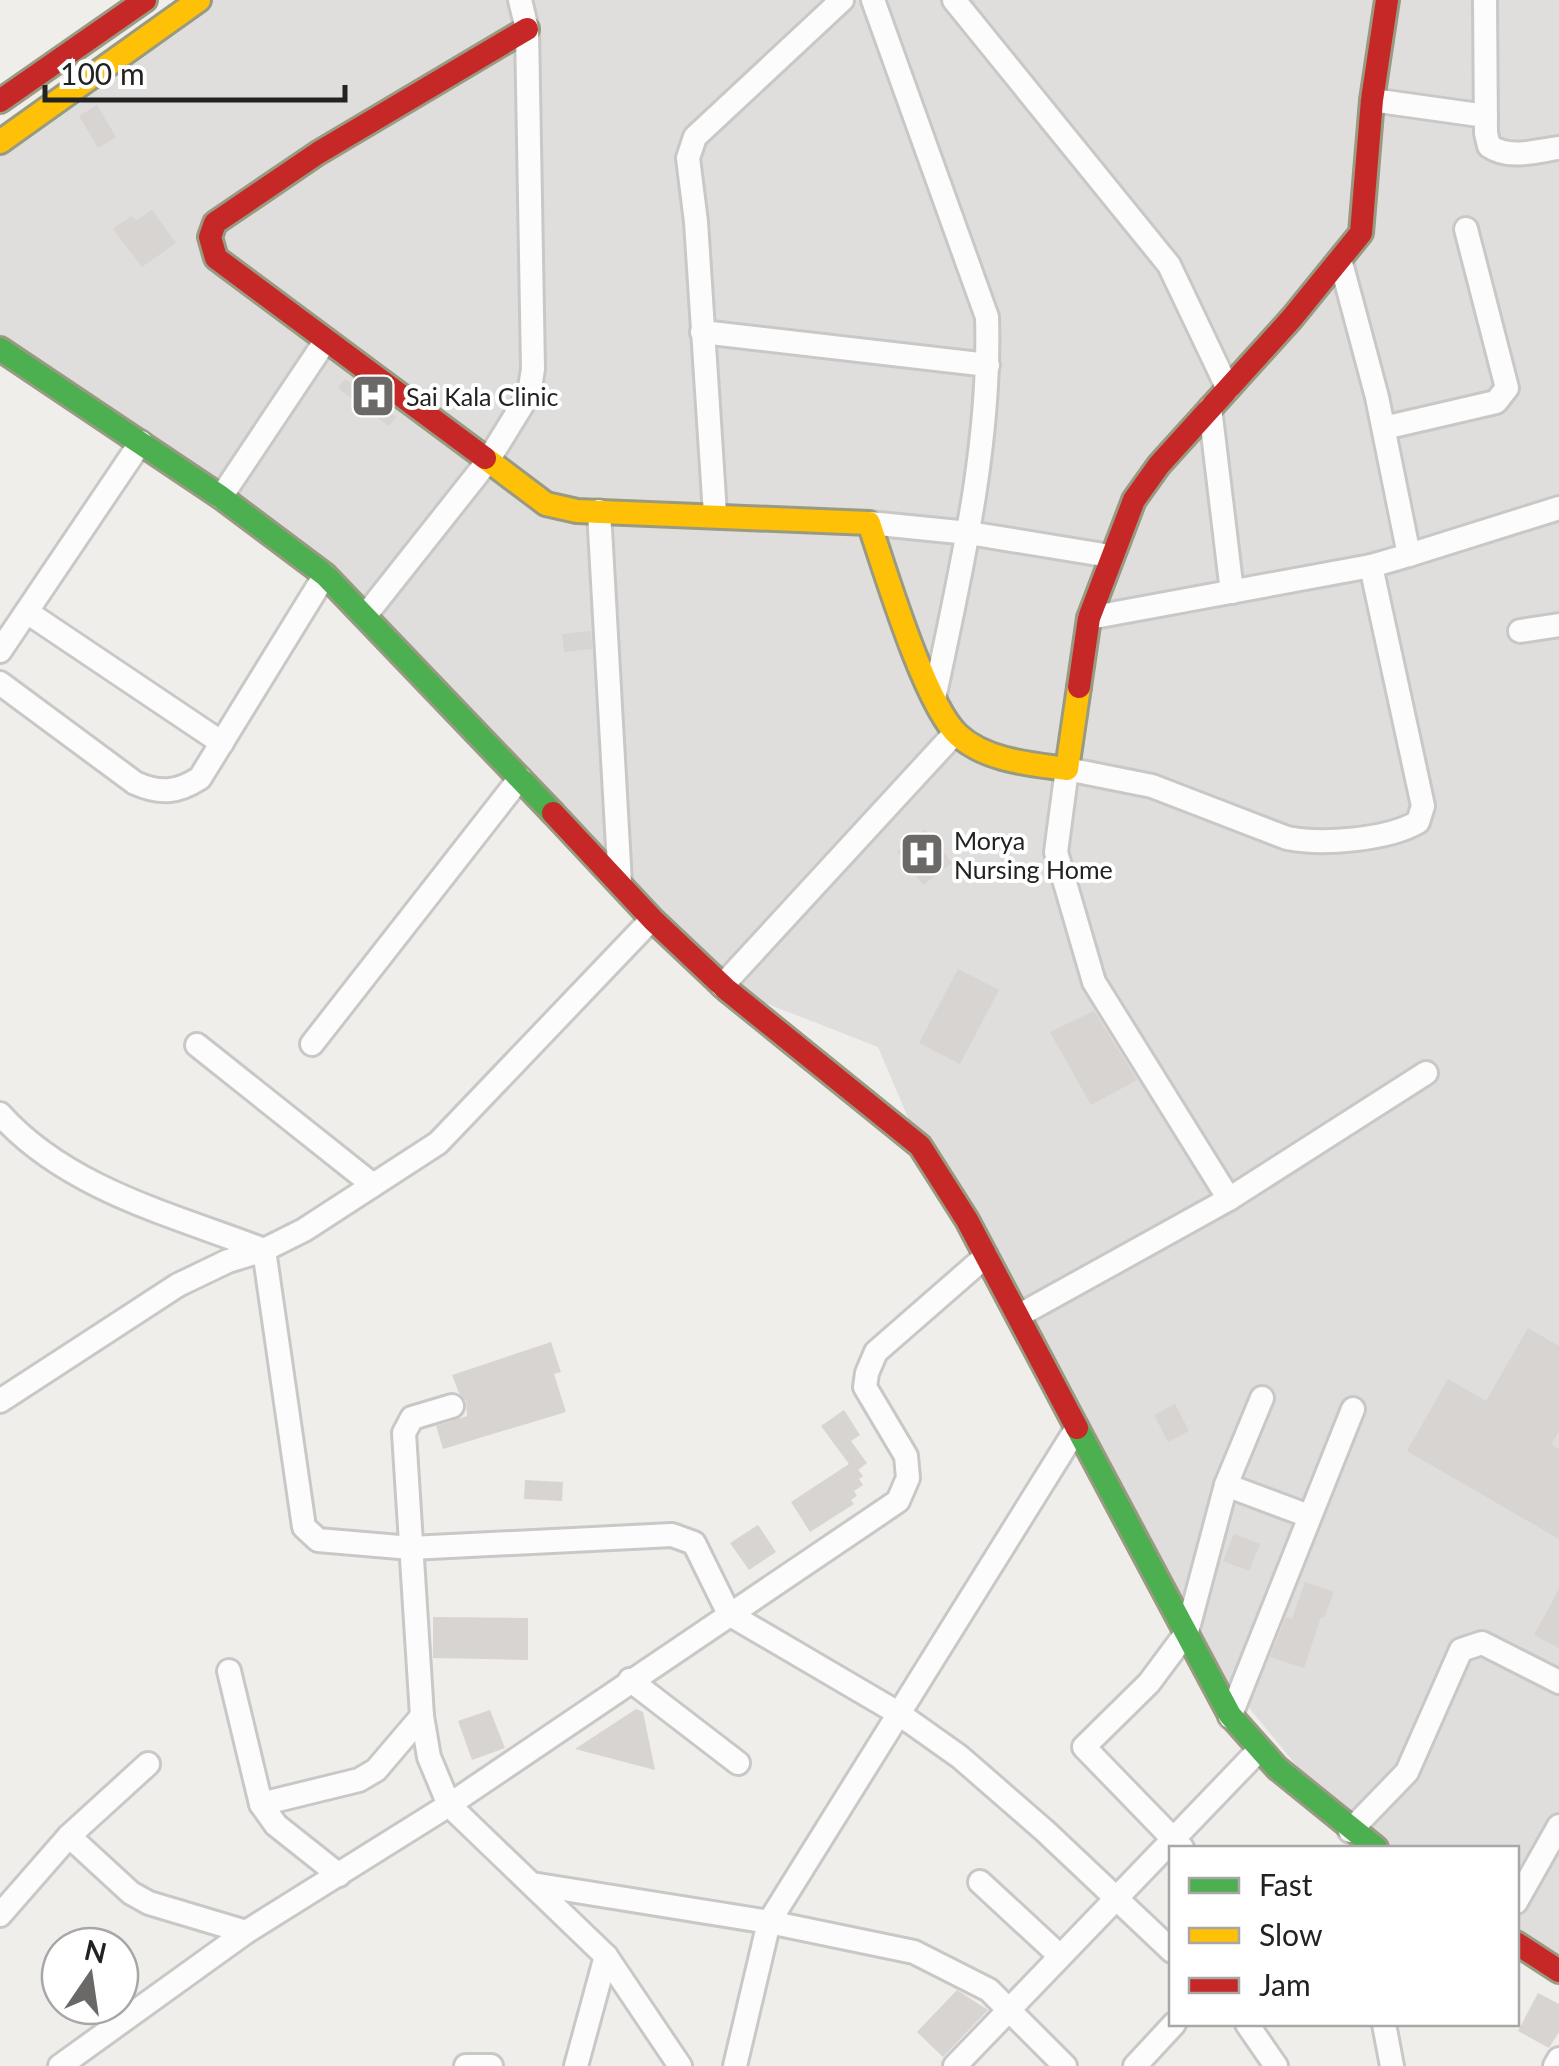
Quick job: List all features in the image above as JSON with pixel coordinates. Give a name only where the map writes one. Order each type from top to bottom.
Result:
[{"type":"main road","points":[[0,101],[145,0]]},
{"type":"main road","points":[[0,142],[199,0]]},
{"type":"main road","points":[[527,29],[318,153],[215,223],[210,238],[216,258],[546,504],[577,511],[869,523],[905,622],[955,733],[993,756],[1067,770],[1089,618],[1134,500],[1159,465],[1361,232],[1372,100],[1387,0]]},
{"type":"main road","points":[[0,350],[142,442],[326,574],[651,920],[722,986],[920,1146],[936,1166],[986,1256],[1230,1717],[1260,1750],[1350,1831],[1373,1846]]},
{"type":"main road","points":[[1519,1945],[1559,1971]]},
{"type":"street","points":[[365,616],[487,462],[529,394],[532,369],[527,29],[520,0]]},
{"type":"street","points":[[714,514],[688,158],[696,137],[842,0]]},
{"type":"street","points":[[873,0],[987,317],[988,366],[969,533],[935,694]]},
{"type":"street","points":[[954,0],[1168,265],[1228,389]]},
{"type":"street","points":[[1485,0],[1489,146],[1513,155],[1559,148]]},
{"type":"street","points":[[1372,100],[1486,116]]},
{"type":"street","points":[[1384,428],[1496,402],[1508,388],[1466,229]]},
{"type":"street","points":[[1340,259],[1384,428],[1409,555]]},
{"type":"street","points":[[702,332],[988,366]]},
{"type":"street","points":[[221,497],[326,340]]},
{"type":"street","points":[[1210,408],[1232,592]]},
{"type":"street","points":[[0,652],[142,442]]},
{"type":"street","points":[[1089,618],[1371,566],[1559,508]]},
{"type":"street","points":[[598,511],[620,883]]},
{"type":"street","points":[[869,523],[969,533],[1110,556]]},
{"type":"street","points":[[1229,1199],[1094,982],[1056,852],[1067,770],[1152,786],[1309,843],[1401,832],[1418,822],[1423,806],[1371,566]]},
{"type":"street","points":[[0,683],[136,783],[167,798],[200,778],[326,574]]},
{"type":"street","points":[[27,612],[222,743]]},
{"type":"street","points":[[1520,631],[1559,625]]},
{"type":"street","points":[[722,986],[955,733]]},
{"type":"street","points":[[312,1044],[520,778]]},
{"type":"street","points":[[0,1401],[178,1285],[304,1230],[438,1143],[651,920]]},
{"type":"street","points":[[197,1044],[373,1185]]},
{"type":"street","points":[[1018,1316],[1229,1199],[1426,1073]]},
{"type":"street","points":[[0,1114],[34,1146],[83,1179],[264,1250]]},
{"type":"street","points":[[264,1250],[304,1527],[318,1540],[411,1548],[672,1534],[694,1543],[729,1614],[898,1714],[960,1757],[1045,1830],[1169,1949]]},
{"type":"street","points":[[60,2066],[246,1932],[449,1804],[898,1501],[908,1478],[906,1456],[866,1387],[866,1373],[876,1352],[986,1256]]},
{"type":"street","points":[[1260,1750],[1177,1843],[1084,1747],[1149,1683],[1187,1632],[1226,1485],[1262,1398]]},
{"type":"street","points":[[452,1406],[412,1418],[404,1433],[422,1716],[429,1757],[449,1804],[606,1956],[680,2066]]},
{"type":"street","points":[[1230,1717],[1353,1409]]},
{"type":"street","points":[[735,2066],[769,1922],[1076,1431]]},
{"type":"street","points":[[1226,1485],[1309,1516]]},
{"type":"street","points":[[1350,1831],[1407,1772],[1461,1650],[1482,1643],[1559,1682]]},
{"type":"street","points":[[228,1672],[261,1804],[276,1825],[339,1876]]},
{"type":"street","points":[[630,1680],[738,1763]]},
{"type":"street","points":[[261,1804],[360,1780],[376,1770],[422,1716]]},
{"type":"street","points":[[0,1914],[69,1836],[148,1764]]},
{"type":"street","points":[[1519,1897],[1559,1826]]},
{"type":"street","points":[[69,1836],[132,1893],[149,1903],[246,1932]]},
{"type":"street","points":[[955,2066],[1115,1898],[1169,1850]]},
{"type":"street","points":[[980,1882],[1060,1956]]},
{"type":"street","points":[[532,1884],[769,1922],[914,1952],[990,1990],[1065,2066]]},
{"type":"street","points":[[576,2066],[606,1956]]},
{"type":"street","points":[[1135,2066],[1172,2026]]},
{"type":"street","points":[[1248,2026],[1276,2066]]},
{"type":"street","points":[[1384,2026],[1392,2066]]},
{"type":"street","points":[[1555,2066],[1559,2059]]},
{"type":"street","points":[[466,2066],[491,2066]]},
{"type":"shaded area","points":[[179,0],[1559,0],[1559,1971],[1519,1943],[1519,1846],[1373,1846],[1350,1831],[1187,1632],[920,1146],[878,1047],[722,986],[365,616],[0,344],[0,139]]},
{"type":"building","points":[[97,105],[116,137],[98,148],[79,116]]},
{"type":"building","points":[[152,210],[176,243],[142,267],[113,229],[131,216],[137,220]]},
{"type":"building","points":[[345,379],[396,417],[389,426],[338,388]]},
{"type":"building","points":[[591,631],[592,649],[564,652],[562,634]]},
{"type":"building","points":[[925,829],[952,863],[923,885],[897,851]]},
{"type":"building","points":[[958,969],[999,990],[960,1064],[919,1043]]},
{"type":"building","points":[[1094,1011],[1137,1080],[1091,1105],[1050,1032]]},
{"type":"building","points":[[1528,1328],[1559,1346],[1559,1431],[1551,1445],[1559,1449],[1559,1539],[1407,1451],[1448,1379],[1486,1401]]},
{"type":"building","points":[[551,1342],[561,1372],[554,1374],[566,1412],[443,1449],[436,1426],[467,1416],[466,1401],[452,1375]]},
{"type":"building","points":[[1175,1404],[1189,1431],[1168,1442],[1154,1415]]},
{"type":"building","points":[[844,1410],[860,1435],[851,1441],[867,1463],[858,1470],[863,1485],[854,1491],[854,1504],[810,1532],[791,1502],[849,1464],[821,1426]]},
{"type":"building","points":[[525,1480],[563,1482],[562,1501],[524,1499]]},
{"type":"building","points":[[758,1525],[776,1552],[749,1570],[730,1543]]},
{"type":"building","points":[[1234,1534],[1260,1544],[1249,1571],[1223,1561]]},
{"type":"building","points":[[1305,1582],[1334,1592],[1304,1668],[1270,1657],[1286,1617],[1292,1619]]},
{"type":"building","points":[[1559,1589],[1559,1648],[1534,1635]]},
{"type":"building","points":[[433,1617],[528,1618],[528,1660],[433,1658]]},
{"type":"building","points":[[636,1709],[643,1712],[655,1770],[575,1749]]},
{"type":"building","points":[[490,1710],[505,1748],[472,1760],[458,1721]]},
{"type":"building","points":[[957,1990],[988,2010],[943,2057],[917,2032]]},
{"type":"building","points":[[1538,1993],[1559,2004],[1559,2032],[1549,2048],[1518,2031]]},
{"type":"traffic: fast","points":[[0,349],[221,497],[325,575],[553,813]]},
{"type":"traffic: fast","points":[[1077,1428],[1230,1715],[1277,1768],[1374,1846]]},
{"type":"traffic: slow","points":[[0,142],[199,0]]},
{"type":"traffic: slow","points":[[485,458],[546,504],[577,511],[869,523],[932,696],[958,735],[982,751],[1024,763],[1067,769],[1079,687]]},
{"type":"traffic: jam","points":[[0,101],[145,0]]},
{"type":"traffic: jam","points":[[1079,687],[1089,618],[1134,500],[1159,465],[1292,318],[1361,233],[1372,100],[1387,0]]},
{"type":"traffic: jam","points":[[485,458],[216,258],[210,237],[215,223],[318,153],[527,29]]},
{"type":"traffic: jam","points":[[553,813],[653,920],[726,989],[920,1146],[967,1220],[1077,1428]]},
{"type":"traffic: jam","points":[[1519,1945],[1559,1971]]},
{"type":"place","name":"Sai Kala Clinic","points":[[373,396]]},
{"type":"place","name":"Morya Nursing Home","points":[[922,854]]}]
